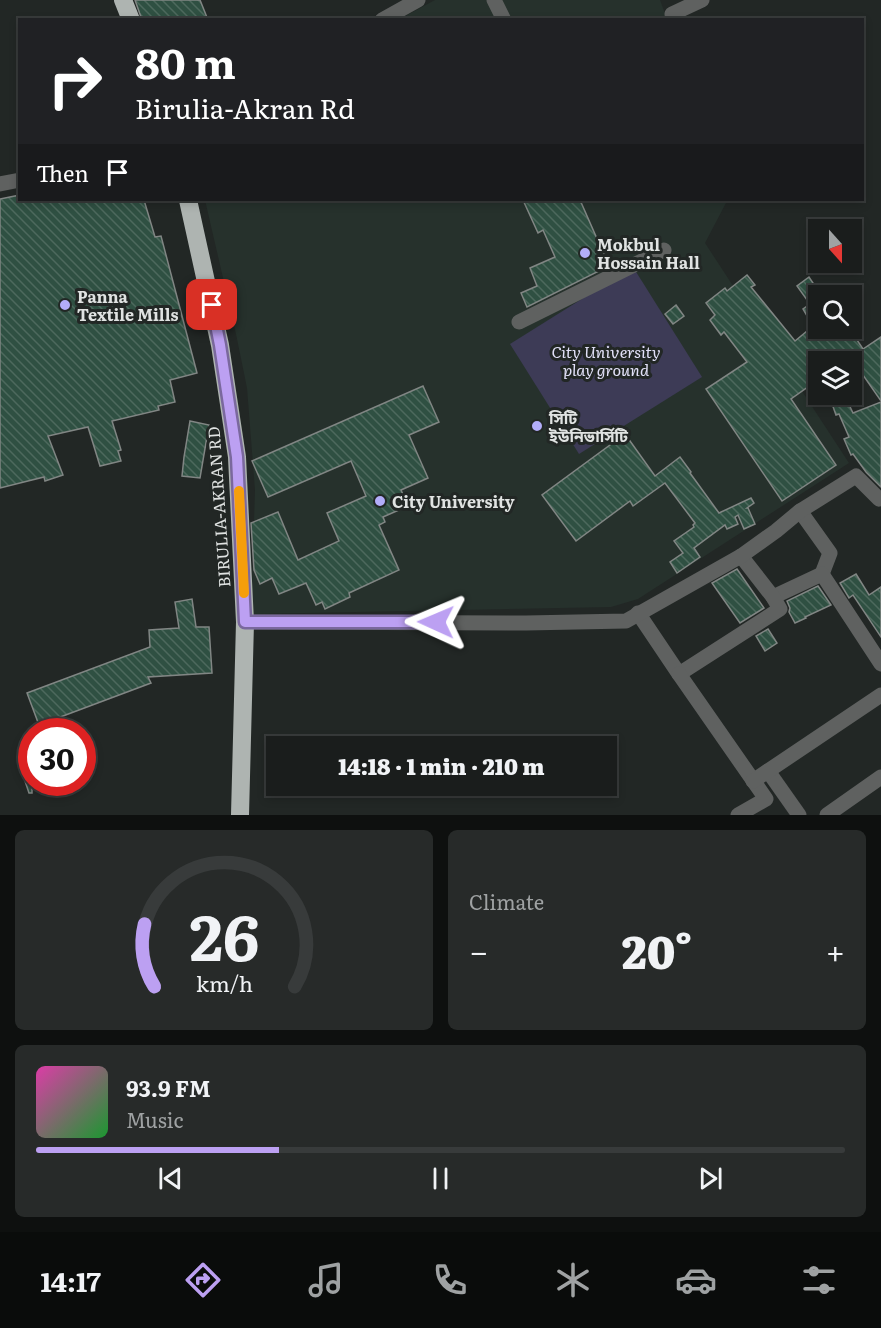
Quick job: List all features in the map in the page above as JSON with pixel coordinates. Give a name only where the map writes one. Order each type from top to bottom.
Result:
[{"type":"highway","points":[[123,0],[130,18]]},
{"type":"highway","name":"BIRULIA-AKRAN RD","points":[[188,201],[220,345],[237,457],[245,622],[240,815]]},
{"type":"street","points":[[386,18],[418,0]]},
{"type":"street","points":[[494,0],[503,18]]},
{"type":"street","points":[[673,18],[672,14],[702,0]]},
{"type":"street","points":[[0,184],[18,180]]},
{"type":"street","points":[[519,322],[664,250]]},
{"type":"street","points":[[245,622],[626,621],[741,556],[800,511],[856,476],[879,499],[881,498]]},
{"type":"street","points":[[773,597],[822,574],[830,553],[800,511]]},
{"type":"street","points":[[679,674],[780,609],[741,556]]},
{"type":"street","points":[[822,574],[881,664]]},
{"type":"street","points":[[638,613],[766,799],[738,815]]},
{"type":"street","points":[[753,781],[881,695]]},
{"type":"street","points":[[768,771],[799,815]]},
{"type":"street","points":[[827,815],[881,777]]},
{"type":"shaded area","points":[[435,0],[660,0],[667,18],[402,18]]},
{"type":"shaded area","name":"সিটি ইউনিভার্সিটি","points":[[205,201],[727,201],[705,243],[808,400],[808,405],[811,405],[849,463],[638,599],[611,607],[251,614],[255,490],[247,388]]},
{"type":"green space","name":"City University play ground","points":[[633,267],[702,377],[579,454],[510,344]]},
{"type":"building","points":[[135,0],[200,0],[207,18],[141,18]]},
{"type":"building","name":"Panna Textile Mills","points":[[18,195],[18,201],[144,201],[155,237],[161,236],[197,373],[170,380],[175,402],[158,406],[159,410],[112,421],[121,450],[118,451],[121,461],[100,466],[88,427],[48,436],[63,475],[45,481],[44,477],[0,488],[0,199]]},
{"type":"building","points":[[523,201],[580,201],[609,266],[527,307],[521,293],[537,286],[530,268],[555,257],[543,230],[538,233]]},
{"type":"building","points":[[747,275],[755,285],[751,287],[795,341],[808,330],[808,339],[856,339],[863,349],[881,337],[881,401],[862,374],[862,351],[808,351],[808,387],[791,399],[836,465],[782,501],[706,389],[747,362],[724,332],[721,335],[710,320],[715,315],[706,303],[725,288],[727,291]]},
{"type":"building","points":[[809,277],[814,285],[808,285],[808,301],[797,286]]},
{"type":"building","points":[[676,305],[684,316],[673,324],[665,314]]},
{"type":"building","points":[[808,305],[808,318],[803,309]]},
{"type":"building","name":"City University","points":[[423,386],[439,422],[409,435],[428,478],[401,490],[408,506],[383,517],[385,522],[379,525],[399,570],[349,593],[350,597],[325,609],[322,602],[316,605],[306,583],[279,594],[272,578],[260,584],[254,570],[251,523],[278,512],[298,560],[339,541],[327,513],[366,496],[351,461],[268,497],[252,461]]},
{"type":"building","points":[[881,402],[881,487],[853,454],[851,455],[844,439],[849,437],[839,414],[836,415],[832,405],[849,405],[853,413]]},
{"type":"building","points":[[190,421],[209,425],[200,478],[182,476]]},
{"type":"building","points":[[625,434],[655,476],[680,457],[719,513],[751,498],[754,503],[747,508],[755,524],[744,529],[738,515],[735,517],[738,524],[727,529],[725,525],[694,548],[700,557],[677,573],[670,562],[683,553],[674,541],[694,527],[695,523],[665,483],[633,506],[630,501],[576,541],[542,495]]},
{"type":"building","points":[[737,569],[764,608],[740,623],[712,583]]},
{"type":"building","points":[[856,574],[869,595],[881,587],[881,637],[853,595],[849,598],[840,583]]},
{"type":"building","points":[[818,586],[831,605],[795,623],[789,612],[787,601]]},
{"type":"building","points":[[192,599],[196,627],[209,627],[212,673],[148,677],[151,683],[58,718],[36,718],[27,693],[150,647],[149,630],[179,628],[175,602]]},
{"type":"building","points":[[768,629],[777,643],[765,651],[756,636]]},
{"type":"slow traffic","points":[[239,491],[244,593]]},
{"type":"place","name":"Mokbul Hossain Hall","points":[[585,253]]},
{"type":"place","name":"Panna Textile Mills","points":[[65,305]]},
{"type":"place","name":"সিটি ইউনিভার্সিটি","points":[[537,426]]},
{"type":"place","name":"City University","points":[[380,501]]},
{"type":"route","points":[[212,305],[237,457],[245,622],[436,622]]}]
